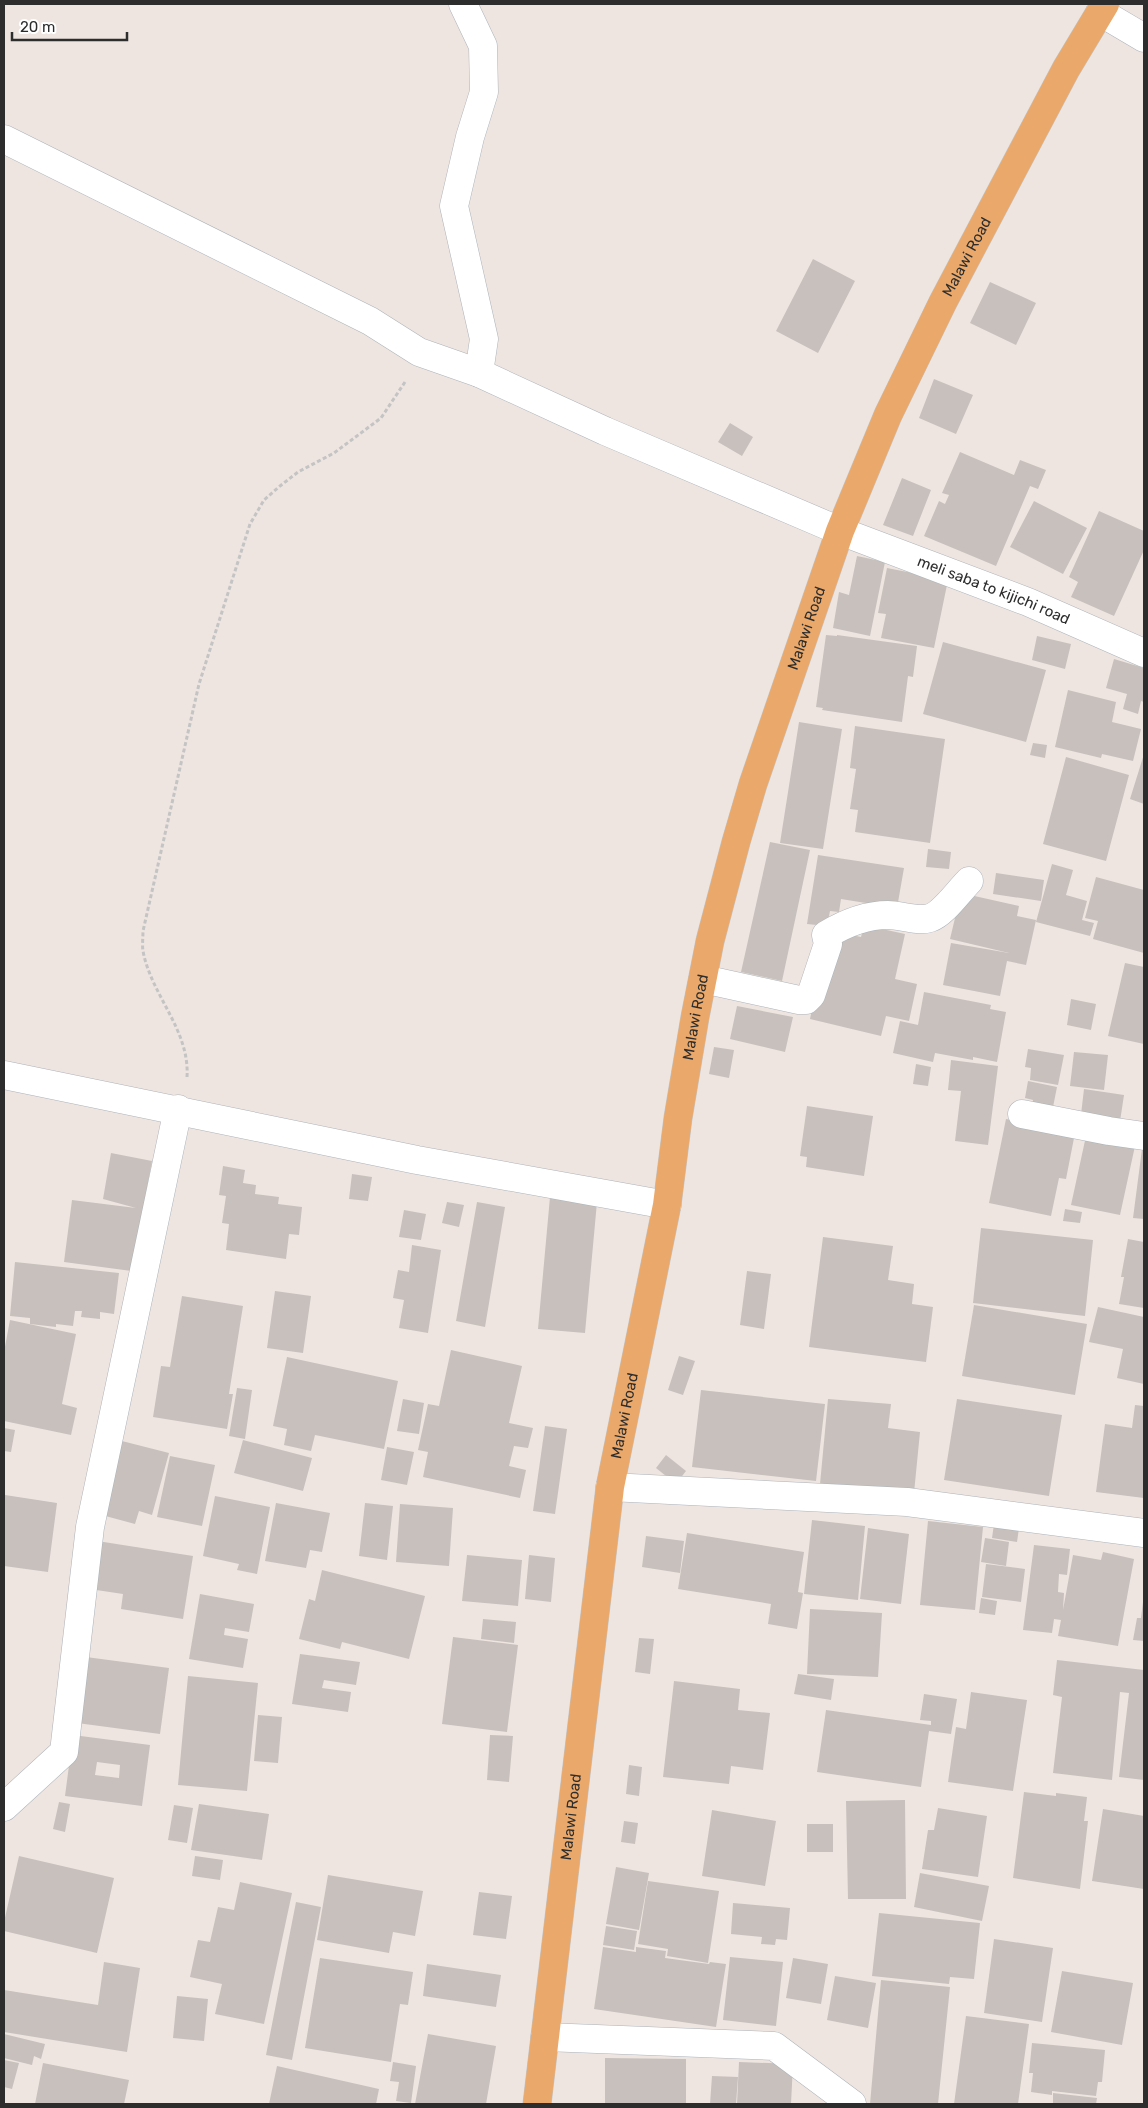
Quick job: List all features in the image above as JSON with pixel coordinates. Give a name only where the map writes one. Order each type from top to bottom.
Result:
[{"type":"main road","name":"Malawi Road","points":[[537,2104],[610,1487],[667,1205],[678,1118],[710,941],[748,800],[840,532],[888,415],[943,302],[1066,69],[1103,8]]},
{"type":"street","points":[[463,4],[483,46],[484,92],[470,137],[454,206],[484,339],[479,373]]},
{"type":"street","points":[[1103,8],[1144,38]]},
{"type":"street","name":"meli saba to kijichi road","points":[[4,139],[370,321],[419,352],[479,373],[605,431],[840,532],[1011,595],[1144,654]]},
{"type":"street","points":[[703,979],[806,1000],[811,995],[828,944],[826,935],[844,924],[888,914],[922,919],[930,918],[937,914],[969,881]]},
{"type":"street","points":[[4,1075],[178,1109],[417,1160],[667,1205]]},
{"type":"street","points":[[4,1808],[64,1752],[90,1527],[178,1109]]},
{"type":"street","points":[[1022,1114],[1110,1132],[1144,1136]]},
{"type":"street","points":[[610,1487],[907,1502],[1144,1533]]},
{"type":"street","points":[[545,2037],[774,2046],[852,2104]]},
{"type":"path","points":[[178,1109],[186,1080],[187,1064],[182,1040],[149,969],[143,950],[143,931],[199,684],[250,524],[264,500],[298,472],[334,453],[381,418],[400,392],[419,352]]},
{"type":"building","points":[[813,259],[855,281],[818,353],[776,331]]},
{"type":"building","points":[[990,282],[1036,303],[1016,345],[970,323]]},
{"type":"building","points":[[934,379],[973,395],[956,434],[919,418]]},
{"type":"building","points":[[730,423],[753,437],[742,456],[718,442]]},
{"type":"building","points":[[960,452],[1014,475],[1020,460],[1046,470],[1038,489],[1030,486],[996,566],[924,536],[939,501],[945,504],[949,495],[942,493]]},
{"type":"building","points":[[902,478],[931,490],[913,536],[883,525]]},
{"type":"building","points":[[1034,501],[1087,528],[1063,574],[1010,547]]},
{"type":"building","points":[[1099,511],[1144,531],[1144,550],[1114,616],[1071,597],[1078,582],[1069,577]]},
{"type":"building","points":[[857,556],[885,562],[870,636],[833,628],[839,592],[849,595]]},
{"type":"building","points":[[887,568],[948,580],[934,648],[881,638],[886,614],[878,613]]},
{"type":"building","points":[[826,635],[917,646],[913,677],[908,676],[902,722],[822,710],[823,708],[816,707]]},
{"type":"building","points":[[1037,636],[1071,644],[1065,669],[1032,660]]},
{"type":"building","points":[[943,642],[1046,670],[1026,742],[923,714]]},
{"type":"building","points":[[1114,659],[1144,668],[1144,702],[1141,701],[1138,714],[1123,709],[1127,694],[1106,688]]},
{"type":"building","points":[[1068,690],[1116,702],[1112,722],[1141,729],[1133,761],[1102,754],[1101,758],[1055,747]]},
{"type":"building","points":[[799,722],[842,729],[823,849],[780,843]]},
{"type":"building","points":[[855,726],[945,739],[930,843],[855,832],[858,810],[850,809],[856,769],[850,768]]},
{"type":"building","points":[[1033,743],[1047,745],[1045,758],[1030,755]]},
{"type":"building","points":[[1144,754],[1144,804],[1130,799]]},
{"type":"building","points":[[1066,757],[1129,775],[1106,861],[1043,844]]},
{"type":"building","points":[[770,842],[810,850],[782,981],[741,972]]},
{"type":"building","points":[[928,849],[951,852],[949,869],[926,867]]},
{"type":"building","points":[[818,855],[904,868],[897,908],[841,899],[839,912],[830,911],[827,926],[807,924]]},
{"type":"building","points":[[1052,864],[1073,870],[1066,895],[1087,901],[1082,920],[1094,923],[1090,936],[1036,922]]},
{"type":"building","points":[[996,873],[1044,880],[1041,901],[993,894]]},
{"type":"building","points":[[1096,877],[1144,890],[1144,953],[1093,939],[1098,921],[1085,918]]},
{"type":"building","points":[[961,893],[1019,906],[1017,916],[1036,920],[1026,965],[1007,961],[1000,996],[943,985],[951,943],[1009,953],[950,939]]},
{"type":"building","points":[[864,925],[905,934],[895,979],[917,984],[909,1021],[886,1016],[881,1036],[810,1019],[818,981],[838,932],[861,937]]},
{"type":"building","points":[[1125,963],[1144,967],[1144,1044],[1108,1036]]},
{"type":"building","points":[[924,992],[991,1005],[990,1009],[1006,1012],[997,1062],[973,1057],[973,1060],[935,1053],[933,1062],[893,1053],[900,1021],[918,1025]]},
{"type":"building","points":[[1071,999],[1096,1004],[1091,1030],[1067,1025]]},
{"type":"building","points":[[737,1006],[793,1017],[785,1052],[730,1039]]},
{"type":"building","points":[[714,1047],[734,1050],[729,1078],[709,1074]]},
{"type":"building","points":[[1028,1049],[1064,1055],[1058,1085],[1030,1080],[1031,1068],[1025,1067]]},
{"type":"building","points":[[1074,1052],[1108,1055],[1104,1090],[1070,1086]]},
{"type":"building","points":[[951,1060],[998,1066],[988,1145],[955,1141],[961,1091],[948,1090]]},
{"type":"building","points":[[916,1064],[931,1067],[928,1086],[913,1084]]},
{"type":"building","points":[[1028,1081],[1057,1087],[1053,1107],[1032,1110],[1033,1100],[1025,1098]]},
{"type":"building","points":[[1084,1089],[1124,1095],[1119,1128],[1080,1123]]},
{"type":"building","points":[[807,1106],[873,1116],[864,1176],[806,1167],[807,1157],[800,1156]]},
{"type":"building","points":[[1006,1119],[1075,1133],[1066,1179],[1059,1178],[1051,1216],[989,1203]]},
{"type":"building","points":[[1086,1136],[1135,1146],[1120,1215],[1071,1205]]},
{"type":"building","points":[[1142,1149],[1144,1149],[1144,1219],[1133,1218]]},
{"type":"building","points":[[111,1153],[152,1161],[143,1209],[139,1272],[64,1262],[72,1200],[136,1208],[103,1199]]},
{"type":"building","points":[[223,1166],[245,1170],[243,1183],[256,1185],[255,1194],[279,1197],[278,1204],[302,1207],[299,1235],[289,1234],[286,1259],[226,1250],[229,1224],[222,1223],[226,1196],[219,1195]]},
{"type":"building","points":[[352,1174],[372,1177],[368,1201],[349,1199]]},
{"type":"building","points":[[550,1197],[597,1202],[585,1333],[538,1329]]},
{"type":"building","points":[[447,1202],[464,1205],[459,1227],[442,1223]]},
{"type":"building","points":[[477,1202],[505,1207],[485,1327],[456,1321]]},
{"type":"building","points":[[1065,1209],[1082,1212],[1080,1223],[1063,1221]]},
{"type":"building","points":[[404,1210],[426,1214],[421,1240],[399,1237]]},
{"type":"building","points":[[981,1228],[1093,1240],[1085,1316],[973,1303]]},
{"type":"building","points":[[823,1237],[893,1246],[888,1280],[914,1284],[912,1304],[933,1307],[926,1362],[809,1347]]},
{"type":"building","points":[[1128,1239],[1144,1242],[1144,1308],[1119,1304],[1124,1277],[1121,1277]]},
{"type":"building","points":[[412,1245],[441,1250],[428,1333],[399,1328],[404,1300],[393,1298],[398,1270],[409,1272]]},
{"type":"building","points":[[15,1262],[119,1273],[114,1314],[100,1312],[100,1319],[81,1317],[82,1311],[75,1311],[73,1326],[56,1324],[56,1327],[30,1324],[30,1318],[10,1316]]},
{"type":"building","points":[[747,1271],[771,1274],[764,1329],[740,1325]]},
{"type":"building","points":[[275,1291],[311,1296],[303,1353],[267,1348]]},
{"type":"building","points":[[182,1296],[243,1306],[229,1394],[233,1394],[227,1429],[153,1417],[161,1366],[170,1367]]},
{"type":"building","points":[[974,1305],[1087,1324],[1075,1395],[962,1376]]},
{"type":"building","points":[[1098,1307],[1144,1317],[1144,1384],[1117,1378],[1123,1349],[1089,1342]]},
{"type":"building","points":[[10,1320],[76,1334],[62,1404],[77,1408],[71,1435],[4,1421],[4,1352]]},
{"type":"building","points":[[451,1350],[522,1366],[509,1423],[533,1428],[528,1448],[514,1446],[509,1466],[526,1470],[520,1498],[423,1477],[428,1452],[418,1450],[428,1404],[439,1406]]},
{"type":"building","points":[[679,1356],[695,1361],[683,1395],[668,1390]]},
{"type":"building","points":[[287,1357],[398,1381],[384,1449],[315,1435],[311,1451],[284,1445],[287,1429],[273,1426]]},
{"type":"building","points":[[237,1388],[252,1390],[245,1439],[229,1436]]},
{"type":"building","points":[[701,1390],[825,1404],[816,1481],[692,1467]]},
{"type":"building","points":[[403,1399],[424,1403],[419,1434],[397,1431]]},
{"type":"building","points":[[828,1399],[891,1404],[888,1428],[920,1432],[914,1493],[820,1484]]},
{"type":"building","points":[[957,1399],[1062,1415],[1049,1496],[944,1480]]},
{"type":"building","points":[[1135,1405],[1144,1406],[1144,1498],[1096,1492],[1105,1424],[1132,1428]]},
{"type":"building","points":[[545,1426],[567,1429],[555,1514],[533,1511]]},
{"type":"building","points":[[4,1428],[15,1430],[11,1452],[4,1451]]},
{"type":"building","points":[[118,1440],[169,1453],[152,1515],[139,1511],[135,1524],[98,1514]]},
{"type":"building","points":[[243,1440],[312,1458],[303,1491],[234,1473]]},
{"type":"building","points":[[387,1447],[414,1452],[407,1485],[381,1480]]},
{"type":"building","points":[[666,1455],[686,1471],[676,1484],[656,1468]]},
{"type":"building","points":[[170,1456],[215,1465],[202,1526],[157,1517]]},
{"type":"building","points":[[5,1495],[57,1503],[48,1572],[4,1566]]},
{"type":"building","points":[[215,1496],[270,1507],[257,1574],[237,1570],[239,1564],[203,1556]]},
{"type":"building","points":[[276,1503],[330,1513],[322,1552],[310,1550],[306,1568],[265,1561]]},
{"type":"building","points":[[365,1503],[393,1506],[387,1560],[359,1556]]},
{"type":"building","points":[[400,1504],[453,1508],[449,1566],[396,1562]]},
{"type":"building","points":[[812,1520],[865,1526],[858,1600],[804,1594]]},
{"type":"building","points":[[928,1521],[983,1527],[975,1610],[920,1605]]},
{"type":"building","points":[[994,1524],[1019,1528],[1017,1542],[992,1538]]},
{"type":"building","points":[[868,1528],[909,1534],[901,1604],[860,1599]]},
{"type":"building","points":[[687,1533],[804,1552],[798,1592],[803,1593],[797,1629],[768,1624],[771,1604],[678,1589]]},
{"type":"building","points":[[646,1536],[684,1541],[680,1573],[642,1567]]},
{"type":"building","points":[[985,1538],[1009,1542],[1006,1566],[981,1562]]},
{"type":"building","points":[[91,1540],[193,1556],[183,1619],[121,1609],[123,1594],[83,1588]]},
{"type":"building","points":[[1034,1545],[1070,1549],[1067,1575],[1059,1574],[1058,1592],[1064,1593],[1063,1610],[1073,1555],[1101,1560],[1103,1552],[1134,1559],[1118,1646],[1058,1636],[1061,1620],[1054,1619],[1052,1633],[1023,1630]]},
{"type":"building","points":[[467,1555],[522,1560],[518,1606],[462,1601]]},
{"type":"building","points":[[529,1555],[555,1558],[551,1602],[525,1599]]},
{"type":"building","points":[[986,1564],[1025,1569],[1021,1602],[982,1597]]},
{"type":"building","points":[[322,1570],[425,1596],[409,1659],[342,1642],[340,1649],[299,1639],[309,1599],[315,1601]]},
{"type":"building","points":[[200,1594],[254,1604],[249,1632],[225,1628],[224,1635],[248,1639],[243,1668],[189,1659]]},
{"type":"building","points":[[981,1598],[997,1601],[995,1615],[979,1613]]},
{"type":"building","points":[[1143,1602],[1144,1641],[1133,1640],[1137,1618],[1141,1618]]},
{"type":"building","points":[[810,1609],[882,1613],[878,1677],[807,1674]]},
{"type":"building","points":[[483,1619],[516,1622],[514,1643],[481,1639]]},
{"type":"building","points":[[453,1637],[518,1645],[507,1732],[442,1724]]},
{"type":"building","points":[[639,1638],[654,1639],[650,1674],[635,1672]]},
{"type":"building","points":[[300,1654],[360,1662],[356,1685],[324,1680],[322,1688],[351,1692],[348,1712],[292,1704]]},
{"type":"building","points":[[86,1657],[169,1668],[160,1734],[77,1723]]},
{"type":"building","points":[[1057,1660],[1144,1670],[1144,1780],[1119,1777],[1129,1693],[1120,1692],[1112,1780],[1053,1773],[1062,1697],[1053,1695]]},
{"type":"building","points":[[798,1674],[834,1679],[831,1700],[794,1694]]},
{"type":"building","points":[[188,1676],[258,1683],[247,1791],[178,1785]]},
{"type":"building","points":[[674,1681],[740,1689],[738,1710],[770,1713],[763,1770],[731,1766],[729,1784],[663,1777]]},
{"type":"building","points":[[971,1692],[1027,1700],[1013,1791],[948,1782],[956,1727],[966,1729]]},
{"type":"building","points":[[924,1694],[957,1699],[951,1734],[929,1731],[921,1787],[817,1772],[826,1710],[931,1725],[931,1721],[920,1720]]},
{"type":"building","points":[[258,1715],[282,1717],[278,1763],[254,1761]]},
{"type":"building","points":[[73,1735],[150,1745],[142,1806],[65,1796]],"holes":[[[97,1762],[120,1765],[119,1778],[95,1775]]]},
{"type":"building","points":[[490,1735],[513,1736],[509,1782],[487,1780]]},
{"type":"building","points":[[629,1765],[642,1767],[639,1796],[626,1794]]},
{"type":"building","points":[[1024,1792],[1056,1796],[1056,1793],[1087,1797],[1084,1821],[1088,1821],[1080,1889],[1013,1878]]},
{"type":"building","points":[[905,1800],[906,1899],[848,1899],[846,1801]]},
{"type":"building","points":[[59,1802],[70,1804],[65,1832],[53,1829]]},
{"type":"building","points":[[199,1804],[269,1814],[262,1860],[191,1850]]},
{"type":"building","points":[[174,1805],[193,1808],[187,1843],[168,1840]]},
{"type":"building","points":[[938,1808],[987,1816],[978,1877],[922,1869],[928,1830],[934,1830]]},
{"type":"building","points":[[1103,1809],[1144,1816],[1144,1889],[1092,1881]]},
{"type":"building","points":[[712,1810],[776,1821],[765,1886],[702,1876]]},
{"type":"building","points":[[624,1821],[638,1823],[635,1844],[621,1842]]},
{"type":"building","points":[[807,1824],[833,1824],[833,1852],[807,1852]]},
{"type":"building","points":[[19,1856],[114,1878],[97,1953],[4,1931],[4,1922]]},
{"type":"building","points":[[195,1856],[223,1860],[220,1880],[192,1876]]},
{"type":"building","points":[[616,1867],[649,1873],[639,1930],[606,1924]]},
{"type":"building","points":[[920,1873],[989,1886],[982,1921],[914,1907]]},
{"type":"building","points":[[328,1875],[423,1891],[415,1936],[393,1932],[389,1953],[317,1940]]},
{"type":"building","points":[[648,1881],[719,1891],[708,1963],[667,1956],[668,1949],[638,1944]]},
{"type":"building","points":[[240,1882],[292,1893],[264,2024],[215,2014],[222,1984],[190,1977],[198,1940],[210,1942],[218,1907],[234,1910]]},
{"type":"building","points":[[479,1892],[512,1896],[506,1939],[473,1935]]},
{"type":"building","points":[[296,1902],[321,1907],[292,2060],[266,2055]]},
{"type":"building","points":[[733,1903],[790,1908],[787,1940],[776,1939],[775,1945],[761,1944],[762,1937],[731,1934]]},
{"type":"building","points":[[879,1913],[980,1923],[974,1979],[950,1977],[949,1984],[872,1976]]},
{"type":"building","points":[[606,1926],[637,1931],[634,1950],[603,1945]]},
{"type":"building","points":[[994,1939],[1053,1948],[1042,2022],[984,2013]]},
{"type":"building","points":[[603,1947],[636,1952],[636,1947],[666,1951],[665,1958],[709,1964],[710,1962],[726,1964],[716,2027],[594,2009]]},
{"type":"building","points":[[730,1957],[783,1962],[776,2026],[723,2020]]},
{"type":"building","points":[[320,1958],[413,1972],[408,2005],[400,2004],[391,2062],[305,2048]]},
{"type":"building","points":[[793,1958],[828,1964],[821,2004],[786,1998]]},
{"type":"building","points":[[104,1962],[140,1968],[127,2052],[4,2032],[4,1990],[98,2005]]},
{"type":"building","points":[[427,1964],[501,1975],[496,2007],[423,1996]]},
{"type":"building","points":[[1062,1971],[1133,1983],[1122,2045],[1051,2032]]},
{"type":"building","points":[[835,1976],[876,1983],[868,2028],[827,2020]]},
{"type":"building","points":[[881,1980],[950,1987],[938,2104],[870,2104]]},
{"type":"building","points":[[177,1996],[208,1999],[204,2041],[173,2038]]},
{"type":"building","points":[[966,2016],[1029,2024],[1018,2104],[954,2104]]},
{"type":"building","points":[[4,2034],[45,2044],[41,2059],[34,2056],[32,2065],[4,2058]]},
{"type":"building","points":[[428,2034],[496,2046],[486,2104],[415,2104]]},
{"type":"building","points":[[1032,2043],[1105,2050],[1102,2082],[1098,2082],[1096,2096],[1052,2091],[1052,2095],[1031,2092],[1033,2073],[1029,2073]]},
{"type":"building","points":[[605,2058],[686,2059],[686,2104],[605,2104]]},
{"type":"building","points":[[4,2060],[19,2063],[12,2089],[4,2087]]},
{"type":"building","points":[[393,2062],[416,2066],[411,2103],[396,2101],[399,2082],[390,2081]]},
{"type":"building","points":[[739,2062],[793,2064],[791,2104],[737,2104]]},
{"type":"building","points":[[43,2063],[129,2080],[124,2104],[35,2104]]},
{"type":"building","points":[[277,2066],[379,2089],[376,2104],[269,2104]]},
{"type":"building","points":[[712,2076],[738,2077],[736,2104],[710,2104]]},
{"type":"building","points":[[1053,2093],[1097,2098],[1096,2104],[1053,2104]]}]
